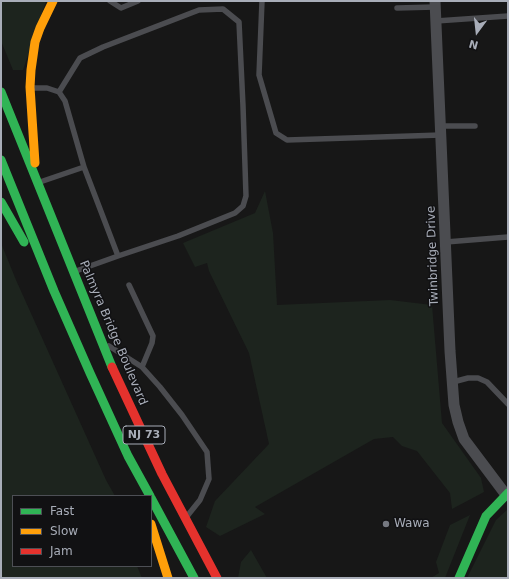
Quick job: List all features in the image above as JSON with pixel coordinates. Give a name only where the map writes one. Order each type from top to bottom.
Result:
[{"type":"main road","points":[[37,183],[30,70],[35,42],[53,1]]},
{"type":"main road","name":"Palmyra Bridge Boulevard","points":[[1,92],[109,362],[185,518],[217,578]]},
{"type":"main road","name":"NJ 73","points":[[1,160],[54,291],[128,456],[149,495]]},
{"type":"main road","points":[[1,202],[54,291]]},
{"type":"main road","points":[[128,456],[142,495]]},
{"type":"main road","points":[[459,578],[486,516],[507,494]]},
{"type":"main road","name":"NJ 73","points":[[152,501],[194,578]]},
{"type":"main road","points":[[152,527],[168,578]]},
{"type":"street","name":"Twinbridge Drive","points":[[435,4],[454,405],[464,439],[507,494]]},
{"type":"lane","points":[[110,1],[121,8],[138,1]]},
{"type":"lane","points":[[262,1],[259,74],[276,132],[287,140],[441,130],[475,126]]},
{"type":"lane","points":[[397,8],[435,4]]},
{"type":"lane","points":[[59,92],[80,58],[102,47],[199,10],[223,9],[239,22],[246,196],[243,206],[235,213],[192,230],[74,272]]},
{"type":"lane","points":[[436,21],[508,16]]},
{"type":"lane","points":[[30,87],[47,88],[59,92],[65,101],[84,167],[118,256]]},
{"type":"lane","points":[[37,183],[84,167]]},
{"type":"lane","points":[[446,242],[508,237]]},
{"type":"lane","points":[[129,285],[153,336],[152,343],[142,367]]},
{"type":"lane","points":[[101,341],[142,367],[182,415],[207,452],[209,480],[200,500],[185,518]]},
{"type":"lane","points":[[453,382],[468,378],[478,378],[486,382],[508,404]]},
{"type":"shaded area","points":[[1,1],[46,1],[23,70],[13,70],[1,41]]},
{"type":"shaded area","points":[[265,191],[273,233],[277,305],[390,300],[432,305],[442,423],[481,478],[484,492],[452,509],[450,493],[417,451],[402,446],[393,437],[374,439],[255,507],[265,514],[220,536],[206,527],[215,501],[269,444],[249,353],[209,271],[207,263],[195,267],[183,243],[255,213]]},
{"type":"shaded area","points":[[1,243],[16,280],[106,480],[114,495],[12,495],[12,567],[137,567],[142,578],[1,578]]},
{"type":"shaded area","points":[[508,509],[508,578],[467,578],[496,520]]},
{"type":"shaded area","points":[[470,515],[445,578],[431,578],[439,573],[436,562],[450,525]]},
{"type":"shaded area","points":[[251,550],[267,578],[238,578],[241,562]]},
{"type":"traffic: fast","points":[[1,92],[112,367]]},
{"type":"traffic: fast","points":[[1,160],[54,291],[90,373],[128,456],[149,495]]},
{"type":"traffic: fast","points":[[1,202],[24,242]]},
{"type":"traffic: fast","points":[[459,578],[486,516],[508,493]]},
{"type":"traffic: fast","points":[[152,500],[194,578]]},
{"type":"traffic: slow","points":[[35,163],[30,87],[31,70],[35,42],[53,1]]},
{"type":"traffic: slow","points":[[152,527],[168,578]]},
{"type":"traffic: jam","points":[[112,367],[162,474],[217,578]]},
{"type":"place","name":"Wawa","points":[[386,524]]}]
